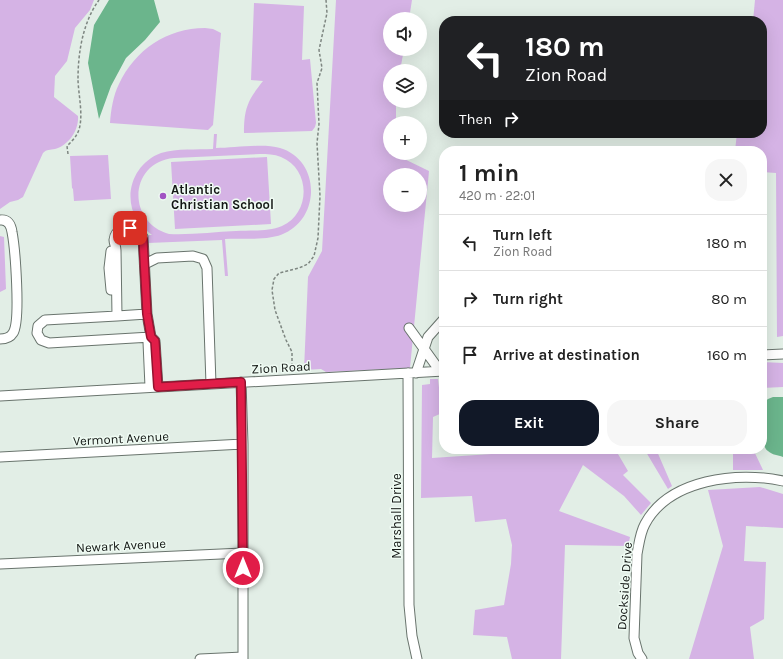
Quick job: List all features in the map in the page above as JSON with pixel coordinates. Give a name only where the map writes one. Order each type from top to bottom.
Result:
[{"type":"street","points":[[0,220],[8,222],[12,232],[17,308],[14,332],[9,338],[0,339]]},
{"type":"street","points":[[117,316],[116,250],[114,242],[116,234],[123,228],[133,228],[138,231],[143,239],[147,314],[151,337],[148,342],[154,387]]},
{"type":"street","points":[[145,264],[157,258],[193,256],[201,258],[205,261],[207,268],[212,384]]},
{"type":"street","points":[[147,314],[45,320],[39,325],[37,333],[41,340],[49,343],[151,337]]},
{"type":"street","name":"Marshall Drive","points":[[417,659],[412,636],[410,605],[412,373],[430,334],[439,324]]},
{"type":"street","points":[[409,328],[439,367]]},
{"type":"street","points":[[767,355],[783,354]]},
{"type":"street","name":"Zion Road","points":[[0,396],[439,371]]},
{"type":"street","points":[[200,659],[243,658],[243,444],[241,382]]},
{"type":"street","name":"Vermont Avenue","points":[[0,457],[243,444]]},
{"type":"street","name":"Dockside Drive","points":[[642,659],[638,653],[634,638],[637,554],[639,540],[651,515],[672,495],[708,481],[750,477],[783,481]]},
{"type":"street","name":"Newark Avenue","points":[[0,564],[243,553]]},
{"type":"path","points":[[68,154],[67,146],[77,134],[80,124],[78,79],[81,45],[89,16],[98,0]]},
{"type":"path","points":[[292,371],[292,352],[275,310],[272,290],[274,279],[279,273],[308,264],[314,256],[318,238],[320,196],[316,143],[319,124],[317,83],[322,68],[319,50],[327,13],[326,0]]},
{"type":"shaded area","points":[[0,0],[94,0],[90,10],[75,28],[67,61],[55,76],[54,97],[78,116],[75,132],[65,144],[55,149],[47,150],[43,153],[23,197],[10,202],[0,209]]},
{"type":"shaded area","points":[[109,0],[154,0],[160,22],[145,40],[126,58],[111,86],[99,119],[88,63],[94,25]]},
{"type":"shaded area","points":[[336,0],[412,0],[410,12],[383,12],[383,56],[403,56],[401,64],[383,64],[383,108],[396,108],[396,116],[383,116],[383,160],[406,160],[423,168],[383,168],[383,212],[425,212],[410,368],[326,372],[321,369],[304,370],[308,277],[322,251]]},
{"type":"shaded area","points":[[755,0],[783,0],[783,336],[777,337],[776,173],[767,172],[767,146],[736,146],[736,138],[767,138],[767,16],[753,16]]},
{"type":"shaded area","points":[[254,3],[304,6],[302,60],[310,59],[316,123],[312,131],[244,133],[246,111],[250,99],[263,81],[251,80]]},
{"type":"shaded area","points":[[205,28],[213,29],[221,33],[213,125],[208,130],[110,123],[115,93],[119,84],[134,61],[143,51],[165,37],[178,32]]},
{"type":"shaded area","points":[[214,134],[217,134],[216,148],[265,146],[280,148],[293,154],[303,164],[309,176],[311,189],[310,202],[305,214],[297,225],[285,233],[279,236],[256,239],[225,239],[228,276],[225,276],[222,240],[148,243],[147,235],[152,235],[137,220],[131,200],[133,181],[144,164],[152,158],[161,153],[174,150],[213,149]],"holes":[[[263,154],[278,156],[291,163],[298,171],[302,181],[304,191],[302,202],[292,220],[282,226],[259,230],[169,234],[155,227],[145,218],[140,206],[138,193],[141,181],[148,170],[159,162],[174,158]]]},
{"type":"shaded area","points":[[108,155],[111,199],[74,201],[70,156]]},
{"type":"shaded area","points":[[267,157],[271,224],[175,229],[171,162]]},
{"type":"shaded area","points":[[427,170],[429,171],[427,192]]},
{"type":"shaded area","points":[[0,236],[4,237],[6,289],[0,292]]},
{"type":"shaded area","points":[[767,362],[783,363],[783,387],[767,388]]},
{"type":"shaded area","points":[[430,379],[438,379],[439,414],[433,417],[432,458],[493,454],[618,454],[628,471],[623,475],[651,503],[641,515],[624,496],[583,465],[559,511],[630,537],[628,546],[565,545],[561,659],[512,659],[507,637],[473,635],[475,610],[504,605],[511,564],[512,545],[506,519],[475,522],[472,496],[421,498],[422,385],[430,384]]},
{"type":"shaded area","points":[[773,397],[783,397],[783,457],[773,454],[767,450],[768,399]]},
{"type":"shaded area","points":[[647,454],[658,454],[672,486],[668,489]]},
{"type":"shaded area","points":[[733,454],[755,454],[763,470],[733,470]]},
{"type":"shaded area","points":[[760,487],[783,494],[783,528],[746,526],[744,561],[766,562],[764,619],[750,627],[754,659],[689,659],[723,546],[708,490]]},
{"type":"place","name":"Atlantic Christian School","points":[[163,196]]},
{"type":"route","points":[[130,228],[136,229],[143,239],[147,314],[151,337],[155,341],[158,387],[241,382],[243,444],[243,568]]}]
